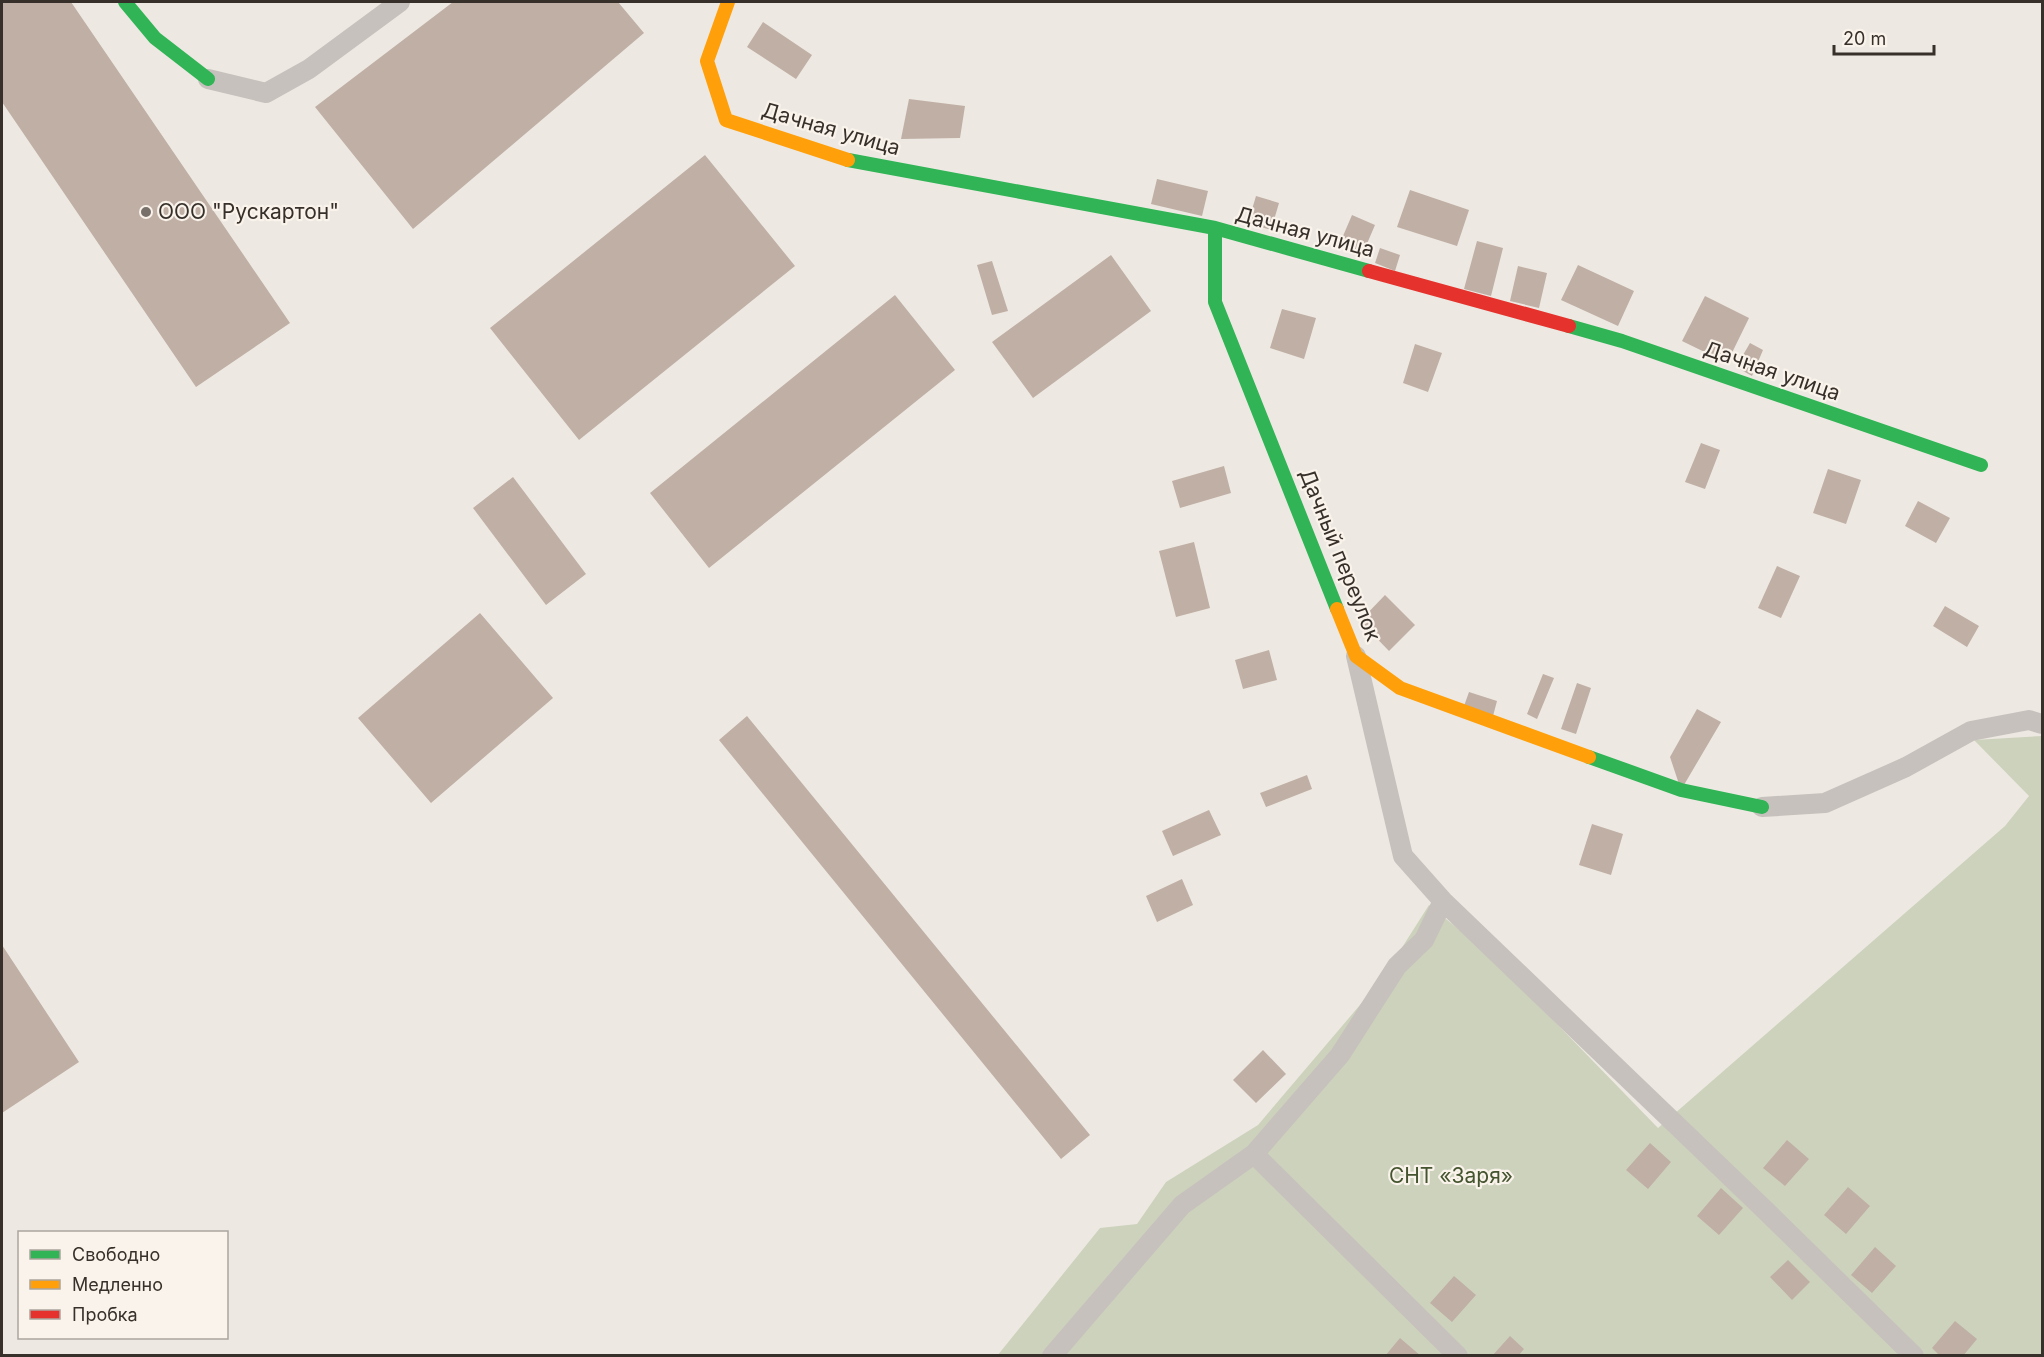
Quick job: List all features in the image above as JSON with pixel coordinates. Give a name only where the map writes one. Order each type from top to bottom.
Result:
[{"type":"street","points":[[125,2],[155,39],[208,79]]},
{"type":"street","name":"Дачная улица","points":[[728,2],[707,62],[726,120],[849,160],[1215,228],[1622,341],[1981,465]]},
{"type":"street","name":"Дачный переулок","points":[[1215,228],[1215,302],[1356,656],[1400,688],[1681,790],[1762,807]]},
{"type":"lane","points":[[208,79],[266,93],[309,69],[400,2]]},
{"type":"lane","points":[[1356,656],[1403,856],[1443,901],[1914,1356]]},
{"type":"lane","points":[[1762,807],[1825,803],[1906,767],[1971,731],[2029,720],[2043,724]]},
{"type":"lane","points":[[1052,1356],[1182,1205],[1254,1154],[1340,1055],[1397,966],[1424,940],[1443,901]]},
{"type":"lane","points":[[1254,1154],[1458,1356]]},
{"type":"green space","name":"СНТ «Заря»","points":[[2042,736],[2042,1355],[997,1356],[1100,1228],[1137,1224],[1166,1182],[1258,1125],[1382,979],[1429,905],[1490,955],[1658,1128],[2005,826],[2029,796],[1974,740]]},
{"type":"building","name":"ООО \"Рускартон\"","points":[[2,2],[71,2],[290,323],[196,387],[2,102]]},
{"type":"building","points":[[453,2],[618,2],[644,33],[413,229],[315,107]]},
{"type":"building","points":[[763,22],[812,55],[796,79],[747,47]]},
{"type":"building","points":[[909,99],[965,106],[960,138],[901,139]]},
{"type":"building","points":[[705,155],[795,266],[579,440],[490,328]]},
{"type":"building","points":[[1157,179],[1208,191],[1202,216],[1151,204]]},
{"type":"building","points":[[1410,190],[1469,210],[1457,246],[1397,227]]},
{"type":"building","points":[[1256,196],[1279,203],[1271,230],[1248,223]]},
{"type":"building","points":[[1352,215],[1375,225],[1363,253],[1340,243]]},
{"type":"building","points":[[1477,241],[1503,248],[1491,296],[1464,289]]},
{"type":"building","points":[[1380,248],[1400,255],[1395,271],[1375,263]]},
{"type":"building","points":[[1111,255],[1151,311],[1033,398],[992,342]]},
{"type":"building","points":[[992,261],[1008,311],[992,315],[977,265]]},
{"type":"building","points":[[1578,265],[1634,291],[1618,326],[1561,300]]},
{"type":"building","points":[[1518,266],[1547,273],[1539,308],[1510,301]]},
{"type":"building","points":[[895,295],[955,370],[709,568],[650,493]]},
{"type":"building","points":[[1705,296],[1749,318],[1727,363],[1682,341]]},
{"type":"building","points":[[1282,309],[1316,318],[1304,359],[1270,348]]},
{"type":"building","points":[[1750,343],[1763,350],[1752,376],[1736,367]]},
{"type":"building","points":[[1415,344],[1442,353],[1428,392],[1403,383]]},
{"type":"building","points":[[1701,443],[1720,450],[1705,489],[1685,482]]},
{"type":"building","points":[[1224,466],[1231,493],[1180,508],[1172,481]]},
{"type":"building","points":[[1828,469],[1861,480],[1846,524],[1813,513]]},
{"type":"building","points":[[513,477],[586,574],[546,605],[473,508]]},
{"type":"building","points":[[1918,501],[1950,518],[1936,543],[1905,526]]},
{"type":"building","points":[[1194,542],[1210,608],[1176,617],[1159,551]]},
{"type":"building","points":[[1777,566],[1800,576],[1781,618],[1758,608]]},
{"type":"building","points":[[1385,595],[1415,625],[1389,651],[1360,621]]},
{"type":"building","points":[[1945,606],[1979,626],[1967,647],[1933,626]]},
{"type":"building","points":[[480,613],[553,698],[431,803],[358,718]]},
{"type":"building","points":[[1269,650],[1277,680],[1243,689],[1235,660]]},
{"type":"building","points":[[1543,674],[1554,678],[1537,719],[1527,714]]},
{"type":"building","points":[[1577,683],[1591,688],[1576,734],[1561,729]]},
{"type":"building","points":[[1469,692],[1497,701],[1493,716],[1464,706]]},
{"type":"building","points":[[1697,709],[1721,722],[1681,790],[1670,757]]},
{"type":"building","points":[[747,716],[1090,1135],[1061,1159],[719,740]]},
{"type":"building","points":[[1307,775],[1312,789],[1266,807],[1260,793]]},
{"type":"building","points":[[1209,810],[1221,835],[1173,856],[1162,831]]},
{"type":"building","points":[[1592,824],[1623,834],[1611,875],[1579,865]]},
{"type":"building","points":[[1182,879],[1193,905],[1157,922],[1146,896]]},
{"type":"building","points":[[2,945],[79,1062],[2,1113]]},
{"type":"building","points":[[1263,1050],[1286,1074],[1256,1103],[1233,1080]]},
{"type":"building","points":[[1787,1140],[1809,1159],[1785,1186],[1763,1168]]},
{"type":"building","points":[[1650,1143],[1671,1162],[1648,1189],[1626,1170]]},
{"type":"building","points":[[1848,1187],[1870,1206],[1846,1234],[1824,1215]]},
{"type":"building","points":[[1721,1188],[1743,1208],[1719,1235],[1697,1216]]},
{"type":"building","points":[[1875,1247],[1896,1266],[1872,1293],[1851,1275]]},
{"type":"building","points":[[1788,1260],[1810,1282],[1792,1300],[1770,1277]]},
{"type":"building","points":[[1454,1276],[1476,1295],[1452,1322],[1430,1303]]},
{"type":"building","points":[[1955,1321],[1977,1339],[1963,1356],[1940,1356],[1932,1348]]},
{"type":"building","points":[[1510,1336],[1524,1349],[1518,1356],[1492,1356]]},
{"type":"building","points":[[1400,1338],[1421,1356],[1385,1356]]},
{"type":"traffic: fast","points":[[125,2],[155,38],[208,79]]},
{"type":"traffic: fast","points":[[848,160],[1215,228],[1369,271]]},
{"type":"traffic: fast","points":[[1215,228],[1215,302],[1337,609]]},
{"type":"traffic: fast","points":[[1569,326],[1622,341],[1981,465]]},
{"type":"traffic: fast","points":[[1589,757],[1681,790],[1762,807]]},
{"type":"traffic: slow","points":[[728,2],[707,61],[726,120],[848,160]]},
{"type":"traffic: slow","points":[[1337,609],[1356,656],[1400,688],[1589,757]]},
{"type":"traffic: jam","points":[[1369,271],[1569,326]]},
{"type":"place","name":"ООО \"Рускартон\"","points":[[146,212]]}]
